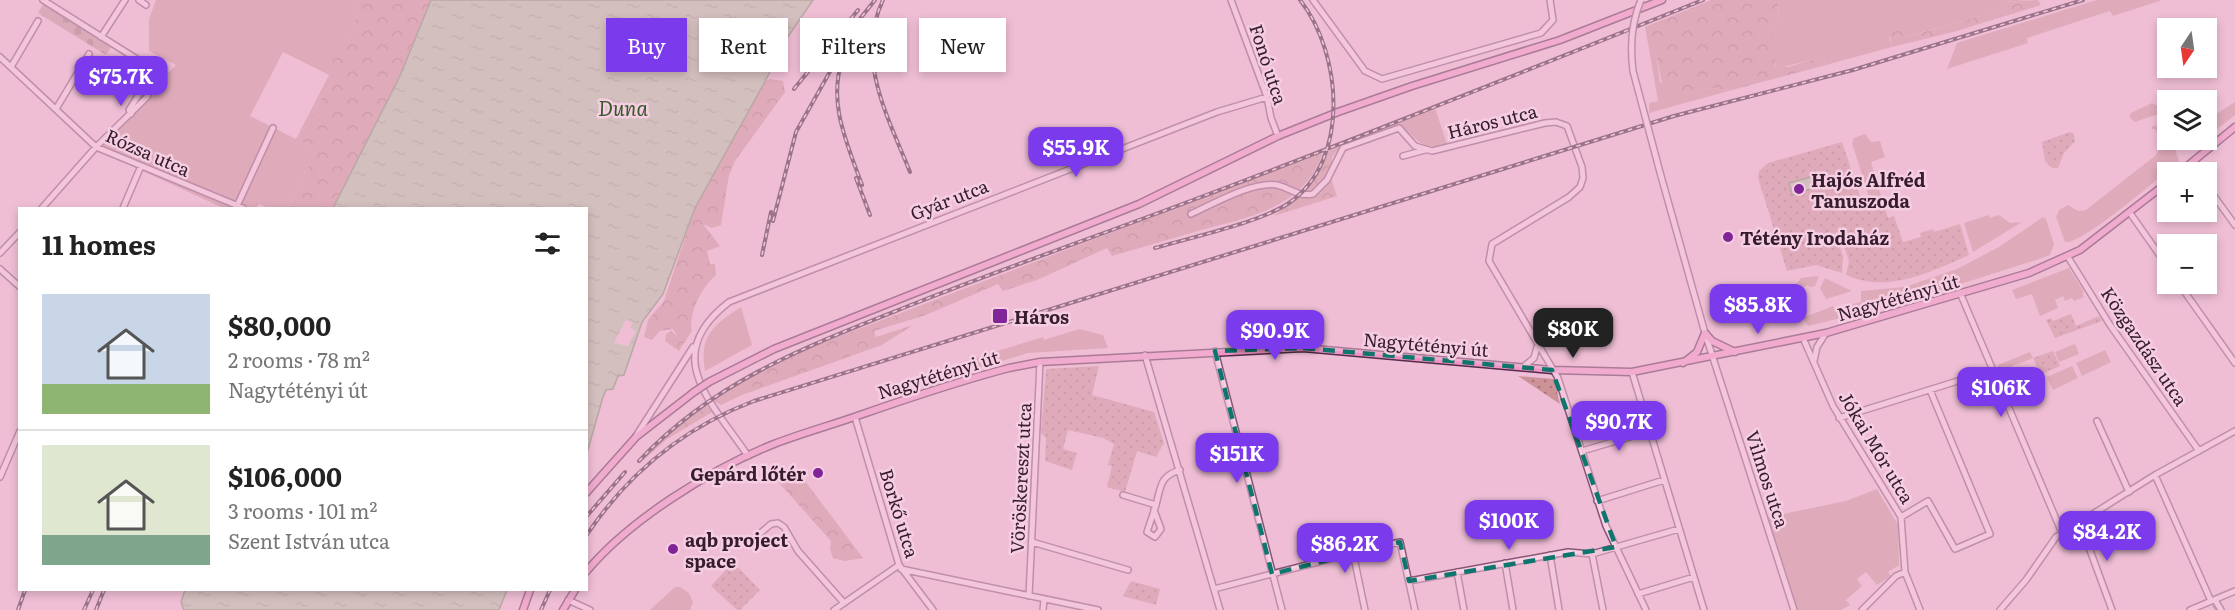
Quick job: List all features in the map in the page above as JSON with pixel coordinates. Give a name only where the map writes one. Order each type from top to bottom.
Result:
[{"type":"main road","points":[[588,491],[636,437],[694,392],[774,349],[1139,204],[1278,136],[1377,97],[1560,40],[1662,0]]},
{"type":"main road","points":[[2192,162],[2235,127]]},
{"type":"main road","name":"Nagytétényi út","points":[[588,570],[612,544],[646,517],[707,478],[748,456],[775,444],[991,373],[1040,362],[1303,348],[1552,370],[1632,372],[1826,333],[2030,273],[2068,257],[2157,191]]},
{"type":"main road","points":[[1683,363],[1697,352],[1705,333],[1717,344],[1736,352]]},
{"type":"main road","points":[[523,610],[530,591]]},
{"type":"main road","points":[[563,610],[573,591]]},
{"type":"street","points":[[101,37],[125,0]]},
{"type":"street","points":[[138,0],[146,5]]},
{"type":"street","name":"Fonó utca","points":[[1231,0],[1267,97],[1270,118],[1278,136]]},
{"type":"street","points":[[1313,0],[1365,71],[1382,79],[1541,33],[1553,20],[1550,0]]},
{"type":"street","name":"Vilmos utca","points":[[1641,0],[1634,19],[1630,54],[1635,82],[1705,333],[1794,610]]},
{"type":"street","points":[[45,207],[96,147],[131,114],[151,91],[148,66],[47,1]]},
{"type":"street","points":[[11,67],[38,21]]},
{"type":"street","points":[[56,109],[90,54]]},
{"type":"street","name":"Rózsa utca","points":[[0,57],[96,147],[240,207]]},
{"type":"street","points":[[131,114],[129,110],[146,82]]},
{"type":"street","name":"Gyár utca","points":[[636,437],[703,328],[717,312],[743,295],[1217,112],[1267,97]]},
{"type":"street","name":"Háros utca","points":[[1191,214],[1263,185],[1277,185],[1299,194],[1313,194],[1330,175],[1339,153],[1348,145],[1399,128],[1415,146],[1425,150],[1437,150],[1551,122],[1561,123],[1570,131],[1583,173],[1580,187],[1569,197],[1492,244],[1489,254],[1491,268],[1537,347],[1558,378],[1597,501],[1646,610]]},
{"type":"street","points":[[240,207],[273,128]]},
{"type":"street","points":[[1403,156],[1425,150]]},
{"type":"street","points":[[123,207],[141,166]]},
{"type":"street","points":[[2217,200],[2235,225]]},
{"type":"street","points":[[2130,213],[2157,251]]},
{"type":"street","points":[[0,253],[18,234]]},
{"type":"street","name":"Közgazdász utca","points":[[2068,257],[2116,333],[2199,450]]},
{"type":"street","points":[[0,269],[18,285]]},
{"type":"street","points":[[2186,294],[2235,363]]},
{"type":"street","points":[[1961,295],[2062,533]]},
{"type":"street","points":[[1814,363],[1817,347],[1826,333]]},
{"type":"street","name":"Jókai Mór utca","points":[[1803,338],[1839,418],[1901,517],[1905,572],[1920,610]]},
{"type":"street","points":[[693,347],[695,363],[705,393],[748,456]]},
{"type":"street","points":[[1523,367],[1534,358],[1537,347]]},
{"type":"street","points":[[1215,351],[1282,610]]},
{"type":"street","points":[[1145,355],[1220,610]]},
{"type":"street","name":"Vöröskereszt utca","points":[[1029,596],[1040,362]]},
{"type":"street","points":[[1839,418],[1993,370]]},
{"type":"street","points":[[1632,372],[1704,610]]},
{"type":"street","points":[[1901,517],[1928,501],[1955,549],[1990,534],[1930,390]]},
{"type":"street","name":"Borkő utca","points":[[855,417],[900,567],[933,610]]},
{"type":"street","points":[[2097,421],[2129,492]]},
{"type":"street","points":[[1582,451],[1650,431]]},
{"type":"street","points":[[2000,610],[2026,580],[2050,542],[2155,475],[2235,431]]},
{"type":"street","points":[[0,477],[18,436]]},
{"type":"street","points":[[1124,495],[1155,508],[1164,478],[1169,473],[1180,470]]},
{"type":"street","points":[[2155,475],[2213,600],[2221,610]]},
{"type":"street","points":[[1597,501],[1664,480]]},
{"type":"street","points":[[2080,523],[2112,610]]},
{"type":"street","points":[[757,536],[771,524],[784,527],[798,551],[842,606]]},
{"type":"street","points":[[1408,581],[1568,552],[1592,554],[1678,529]]},
{"type":"street","points":[[1032,542],[1128,570]]},
{"type":"street","points":[[1214,589],[1400,542],[1414,610]]},
{"type":"street","points":[[1354,553],[1365,610]]},
{"type":"street","points":[[1592,554],[1603,610]]},
{"type":"street","points":[[1550,555],[1559,610]]},
{"type":"street","points":[[1505,563],[1513,610]]},
{"type":"street","points":[[834,610],[900,567],[1098,610]]},
{"type":"street","points":[[1457,572],[1464,610]]},
{"type":"street","points":[[1862,610],[1896,576],[1905,572]]},
{"type":"street","points":[[1638,594],[1694,577]]},
{"type":"street","points":[[2190,610],[2235,591]]},
{"type":"street","points":[[1043,610],[1044,599]]},
{"type":"street","points":[[568,600],[590,610]]},
{"type":"highlighted area","points":[[1303,348],[1552,370],[1616,547],[1409,581],[1400,542],[1272,574],[1215,351]]},
{"type":"green space","points":[[156,0],[352,0],[358,15],[348,37],[333,39],[333,79],[298,138],[315,152],[288,207],[266,207],[259,204],[257,207],[221,207],[93,148],[176,65],[149,51],[149,19]],"holes":[[[283,52],[329,75],[296,139],[250,116]]]},
{"type":"green space","points":[[352,0],[431,0],[400,76],[334,207],[288,207],[315,152],[298,138],[333,79],[333,38],[348,37],[358,15]]},
{"type":"green space","points":[[1711,0],[1778,0],[1779,19],[1773,30],[1775,66],[1788,67],[1818,58],[1823,59],[1826,65],[1732,90],[1705,88],[1687,94],[1677,86],[1663,88],[1656,53],[1649,49],[1645,27]]},
{"type":"green space","points":[[1778,0],[2028,0],[2004,2],[1991,13],[1905,37],[1900,29],[1889,37],[1892,47],[1826,65],[1823,59],[1818,58],[1779,68],[1774,63],[1773,30],[1779,19]]},
{"type":"green space","points":[[2038,0],[2041,5],[1953,32],[1892,47],[1889,31],[1892,25],[1898,25],[1906,37],[1991,13],[2004,2]]},
{"type":"green space","points":[[2097,0],[2162,0],[2113,16],[2110,11],[2027,38],[2028,43],[1947,69],[1957,43]]},
{"type":"green space","points":[[44,3],[112,46],[106,55],[38,13]]},
{"type":"green space","points":[[1649,49],[1656,53],[1660,83],[1678,86],[1687,94],[1705,88],[1732,90],[1649,113],[1649,103],[1658,101]]},
{"type":"green space","points":[[770,79],[783,81],[785,92],[735,161],[729,175],[721,225],[712,228],[703,224],[720,246],[707,251],[710,264],[715,264],[716,275],[697,301],[692,316],[692,331],[679,351],[665,341],[666,334],[671,331],[678,337],[673,329],[660,331],[652,340],[644,337],[648,320],[664,301],[695,208],[764,82]]},
{"type":"green space","points":[[2235,102],[2235,115],[2217,129],[2217,114]]},
{"type":"green space","points":[[2152,103],[2157,106],[2157,114],[2135,122],[2129,117],[2131,113]]},
{"type":"green space","points":[[1435,108],[1447,144],[1429,146],[1423,144],[1404,129],[1396,126],[1341,146],[1332,157],[1326,157],[1330,149]]},
{"type":"green space","points":[[2070,132],[2074,134],[2075,141],[2064,153],[2058,168],[2052,168],[2045,161],[2042,142]]},
{"type":"green space","points":[[1865,134],[1871,142],[1880,141],[1885,157],[1871,162],[1882,199],[1874,200],[1869,197],[1852,143],[1854,138]]},
{"type":"green space","points":[[1842,142],[1864,208],[1883,203],[1888,218],[1894,216],[1903,242],[1921,237],[1920,233],[1933,229],[1934,232],[1960,224],[1969,255],[1924,274],[1893,282],[1861,280],[1846,275],[1849,261],[1841,235],[1844,234],[1843,230],[1835,233],[1843,256],[1842,273],[1816,265],[1787,271],[1758,178],[1759,171],[1768,163]]},
{"type":"green space","points":[[2158,150],[2175,150],[2179,161],[2157,162],[2157,179],[2087,233],[2065,242],[2056,217],[2059,210],[2068,205],[2078,211],[2086,210],[2156,155]]},
{"type":"green space","points":[[1320,153],[1322,155],[1313,173],[1302,187],[1288,199],[1255,215],[1112,256],[1107,248],[1037,280],[1003,291],[998,284],[926,315],[874,331],[876,337],[913,325],[882,345],[742,395],[721,405],[714,401],[747,379],[809,348]]},
{"type":"green space","points":[[1326,157],[1332,157],[1331,178],[1337,196],[1274,216],[1306,190]]},
{"type":"green space","points":[[1989,215],[1990,218],[1999,215],[2010,223],[2022,222],[1973,252],[1964,223]]},
{"type":"green space","points":[[2043,217],[2046,219],[2054,244],[2050,255],[1895,305],[1808,326],[1802,317],[1793,289],[1801,278],[1819,276],[1815,286],[1809,287],[1808,285],[1795,290],[1805,317],[1833,306],[1835,309],[1861,302],[1861,291],[1905,287],[1957,269],[1999,247]]},
{"type":"green space","points":[[2069,268],[2084,292],[2082,293],[2084,297],[2074,301],[2072,298],[2065,301],[2063,296],[2055,300],[2058,308],[2040,316],[2032,294],[2016,299],[2012,290]]},
{"type":"green space","points":[[1825,278],[1852,291],[1826,299],[1820,288]]},
{"type":"green space","points":[[741,307],[752,345],[705,371],[706,340],[716,326]]},
{"type":"green space","points":[[2071,314],[2076,326],[2099,316],[2102,321],[2055,338],[2046,320],[2051,318],[2053,321]]},
{"type":"green space","points":[[1079,329],[1103,335],[1108,348],[1028,353],[928,384],[930,377],[959,363],[1043,337],[1044,340]]},
{"type":"green space","points":[[2075,344],[2079,354],[2059,362],[2055,352]]},
{"type":"green space","points":[[2105,350],[2111,362],[2082,376],[2076,363]]},
{"type":"green space","points":[[2053,351],[2060,366],[2040,375],[2033,358]]},
{"type":"green space","points":[[2030,352],[2033,358],[2000,371],[1998,365]]},
{"type":"green space","points":[[1099,366],[1092,395],[1154,412],[1164,443],[1156,457],[1137,451],[1125,492],[1107,487],[1112,466],[1108,465],[1114,444],[1103,438],[1068,430],[1063,449],[1077,453],[1072,470],[1045,461],[1046,438],[1041,433],[1046,369]]},
{"type":"green space","points":[[2072,366],[2078,378],[2053,390],[2047,377]]},
{"type":"green space","points":[[1518,376],[1554,379],[1560,404]]},
{"type":"green space","points":[[706,406],[714,411],[667,439],[638,465],[664,436]]},
{"type":"green space","points":[[777,472],[784,473],[787,482],[805,481],[863,558],[845,561],[833,558],[830,549],[831,541],[773,476]]},
{"type":"green space","points":[[1877,489],[1898,525],[1899,565],[1888,572],[1891,576],[1877,585],[1866,572],[1857,579],[1862,586],[1846,600],[1850,605],[1841,610],[1796,610],[1768,517],[1846,501]]},
{"type":"green space","points":[[733,562],[760,590],[740,610],[737,610],[711,586]]},
{"type":"green space","points":[[1131,581],[1160,589],[1156,605],[1123,596]]},
{"type":"green space","points":[[675,587],[680,587],[689,593],[693,602],[690,610],[650,610]]},
{"type":"water","name":"Duna","points":[[431,0],[813,0],[788,37],[788,18],[699,18],[699,72],[770,72],[695,208],[663,294],[642,322],[624,375],[618,376],[613,389],[606,390],[588,450],[588,207],[334,207],[400,76]]},
{"type":"water","points":[[1811,177],[1814,188],[1792,195],[1789,183]]},
{"type":"water","points":[[185,591],[507,591],[499,610],[184,610],[181,602]]},
{"type":"pier","points":[[626,319],[633,323],[630,328],[636,331],[628,346],[614,343]]},
{"type":"waterway","points":[[2213,606],[2216,610]]},
{"type":"railway","points":[[773,221],[796,132],[859,20],[875,0]]},
{"type":"railway","points":[[883,0],[875,22],[872,44],[873,66],[884,109],[910,172]]},
{"type":"railway","points":[[1155,248],[1243,223],[1276,210],[1289,203],[1309,184],[1323,161],[1331,134],[1334,105],[1331,76],[1325,48],[1314,22],[1300,0]]},
{"type":"railway","points":[[639,461],[669,432],[734,385],[768,366],[840,333],[951,289],[1327,149],[1703,0]]},
{"type":"railway","points":[[588,533],[620,492],[659,455],[704,425],[754,401],[1674,116],[1853,70],[2083,0]]},
{"type":"railway","points":[[794,89],[858,10]]},
{"type":"railway","points":[[840,72],[837,90],[841,122],[862,185]]},
{"type":"railway","points":[[856,178],[870,215]]},
{"type":"railway","points":[[762,255],[771,212]]},
{"type":"railway","points":[[588,515],[625,472]]},
{"type":"railway","points":[[18,610],[25,591]]},
{"type":"railway","points":[[84,610],[93,591]]},
{"type":"railway","points":[[96,610],[104,591]]},
{"type":"railway","points":[[541,610],[550,591]]},
{"type":"place","name":"Hajós Alfréd Tanuszoda","points":[[1799,189]]},
{"type":"place","name":"Tétény Irodaház","points":[[1728,237]]},
{"type":"place","name":"Háros","points":[[1000,316]]},
{"type":"place","name":"Gepárd lőtér","points":[[818,473]]},
{"type":"place","name":"aqb project space","points":[[673,549]]}]
